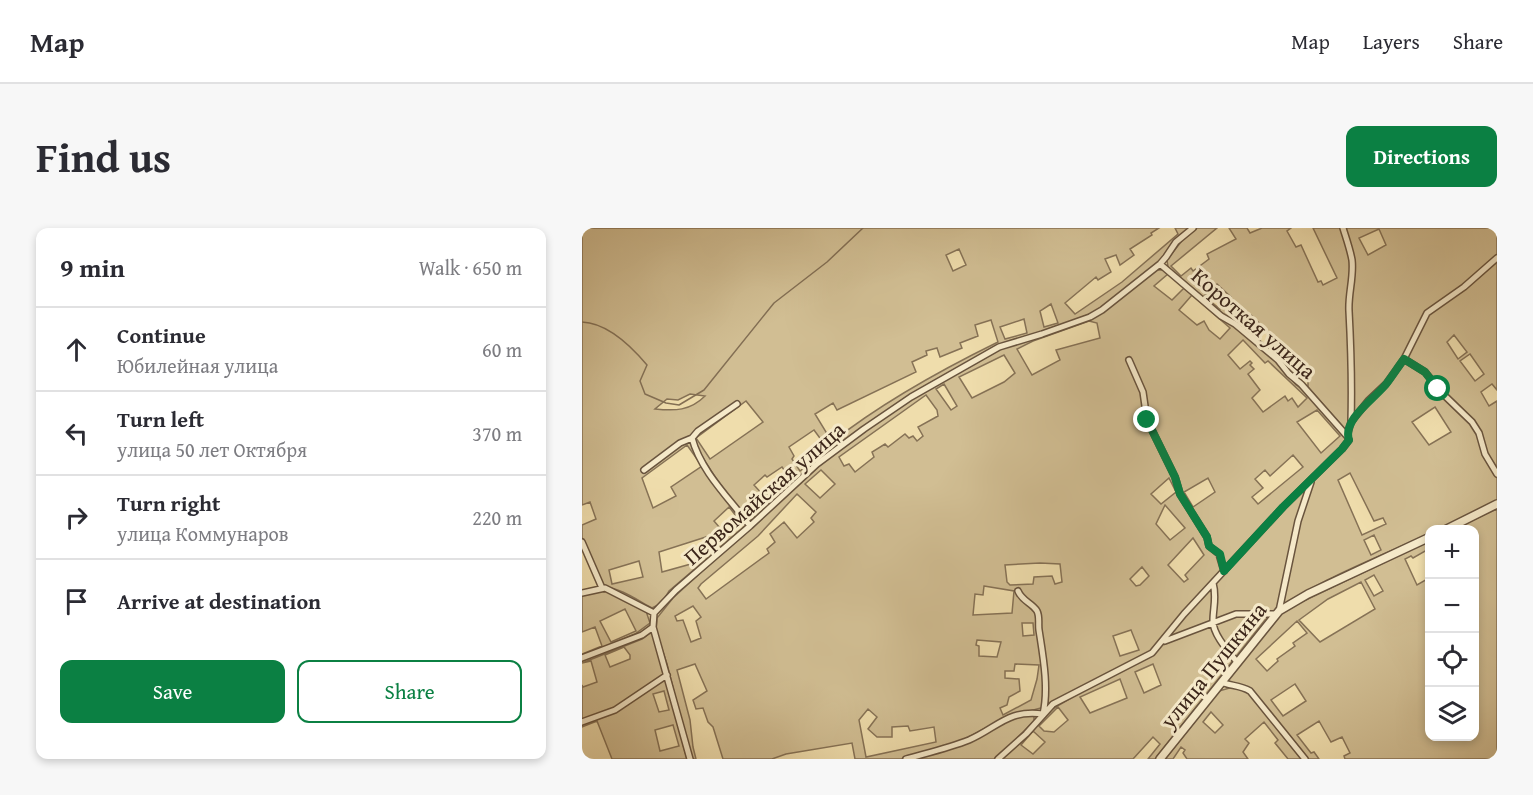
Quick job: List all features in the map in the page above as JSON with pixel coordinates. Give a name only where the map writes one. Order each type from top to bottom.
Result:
[{"type":"street","name":"Первомайская улица","points":[[654,613],[676,590],[817,464],[911,397],[999,347],[1090,317],[1112,303],[1137,280],[1160,264],[1176,242],[1193,228]]},
{"type":"street","points":[[998,759],[1026,734],[1053,704],[1152,653],[1283,507],[1349,440],[1347,436],[1351,422],[1352,367],[1349,306],[1352,260],[1343,228]]},
{"type":"street","points":[[1351,422],[1386,384],[1404,359],[1427,314],[1464,287],[1497,258]]},
{"type":"street","name":"Короткая улица","points":[[1160,264],[1221,316],[1235,324],[1278,360],[1288,374],[1301,384],[1347,436]]},
{"type":"street","points":[[1404,359],[1425,372],[1444,395],[1472,422],[1479,433],[1485,454],[1497,474]]},
{"type":"street","points":[[1129,360],[1143,392],[1147,420],[1175,477],[1180,494],[1207,537],[1209,546],[1220,554],[1224,571]]},
{"type":"street","points":[[644,470],[680,442],[692,438],[698,431],[737,404]]},
{"type":"street","points":[[692,438],[696,451],[706,468],[750,526]]},
{"type":"street","points":[[1164,641],[1236,614],[1277,613],[1298,521],[1313,478]]},
{"type":"street","points":[[1455,525],[1497,504]]},
{"type":"street","name":"улица Пушкина","points":[[1160,759],[1277,613],[1327,584],[1425,539]]},
{"type":"street","points":[[582,542],[602,588]]},
{"type":"street","points":[[1213,583],[1216,604],[1213,623],[1217,634],[1237,662]]},
{"type":"street","points":[[582,593],[605,588],[654,613],[653,627],[690,759]]},
{"type":"street","points":[[1018,591],[1021,599],[1036,610],[1038,616],[1045,695],[1043,714]]},
{"type":"street","points":[[582,658],[642,635],[653,627]]},
{"type":"street","points":[[582,722],[615,710],[667,675]]},
{"type":"street","points":[[1221,682],[1242,686],[1250,691],[1305,759]]},
{"type":"street","points":[[906,759],[970,739],[1019,713],[1043,714]]},
{"type":"shaded area","points":[[582,228],[1159,228],[1130,249],[1134,255],[1120,265],[1116,255],[1105,259],[1111,272],[1098,280],[1096,277],[1065,303],[1075,314],[1122,282],[1178,234],[1175,228],[1191,228],[1159,263],[1100,310],[1052,329],[1001,344],[905,398],[827,454],[753,519],[748,519],[726,492],[695,443],[696,438],[697,434],[740,405],[738,402],[691,437],[698,457],[745,526],[669,591],[662,603],[652,608],[623,592],[604,587],[582,540],[582,525],[596,519],[590,502],[582,505]],"holes":[[[959,249],[966,265],[953,271],[946,255]],[[1051,304],[1058,323],[1044,327],[1040,311]],[[1024,319],[1027,333],[1005,339],[1000,327]],[[991,320],[998,342],[912,388],[870,414],[832,442],[815,414],[833,403],[837,410],[916,372],[912,362],[927,355],[926,351],[937,348],[940,357],[962,348],[960,343],[978,336],[975,325]],[[690,394],[705,396],[694,405],[682,409],[655,409],[667,399],[678,400]],[[746,401],[763,422],[710,459],[696,438]],[[814,430],[828,449],[800,471],[792,459],[794,456],[789,447]],[[687,445],[702,466],[671,487],[676,496],[653,508],[642,478]],[[782,467],[790,478],[764,496],[754,485],[765,475],[767,477]],[[729,507],[740,521],[726,535],[714,521]],[[709,536],[713,548],[698,562],[662,572],[659,552]],[[639,561],[643,577],[612,584],[609,570]]]},
{"type":"shaded area","points":[[1197,228],[1217,228],[1171,266],[1181,276],[1191,268],[1193,271],[1209,259],[1207,254],[1236,239],[1229,228],[1247,228],[1250,233],[1262,228],[1291,228],[1287,231],[1296,247],[1301,245],[1318,282],[1321,281],[1323,285],[1337,278],[1313,228],[1497,228],[1497,390],[1492,384],[1481,392],[1489,406],[1497,401],[1497,500],[1447,525],[1425,525],[1425,536],[1323,582],[1283,606],[1265,620],[1155,759],[1148,759],[1160,744],[1153,737],[1133,759],[1001,759],[1047,712],[1153,654],[1162,645],[1160,642],[1151,652],[1048,706],[1004,718],[967,738],[901,759],[855,759],[852,743],[786,754],[772,759],[723,759],[713,727],[708,722],[703,708],[696,709],[693,700],[707,691],[695,664],[677,670],[690,720],[696,759],[691,759],[667,664],[656,631],[657,618],[673,598],[794,487],[899,406],[1001,349],[1088,319],[1154,270],[1165,270],[1274,359],[1296,385],[1306,391],[1344,433],[1346,430],[1308,387],[1308,380],[1313,373],[1311,371],[1301,375],[1293,373],[1168,267],[1167,260],[1184,238]],"holes":[[[1379,229],[1386,245],[1368,255],[1359,238]],[[1168,274],[1184,288],[1172,300],[1154,286]],[[1217,284],[1231,297],[1220,309],[1204,296]],[[1192,295],[1230,328],[1220,339],[1209,330],[1204,321],[1197,325],[1179,310]],[[1251,315],[1274,338],[1265,345],[1242,326]],[[1089,321],[1097,323],[1100,338],[1056,350],[1060,360],[1032,375],[1017,349]],[[1454,335],[1467,352],[1458,359],[1447,342]],[[1243,340],[1265,363],[1268,361],[1307,398],[1298,407],[1292,398],[1288,401],[1285,396],[1263,412],[1252,398],[1260,390],[1248,374],[1254,369],[1250,365],[1252,363],[1250,361],[1240,369],[1228,355]],[[1470,354],[1484,374],[1475,381],[1460,361]],[[1004,355],[1015,373],[1004,382],[972,398],[959,377]],[[944,384],[957,406],[951,410],[936,389]],[[926,395],[937,410],[938,416],[918,427],[923,436],[917,441],[913,436],[909,438],[905,434],[888,447],[885,444],[872,452],[874,457],[855,472],[849,464],[844,466],[839,457]],[[1435,407],[1451,432],[1429,445],[1412,422]],[[1317,410],[1340,436],[1321,453],[1297,422]],[[1293,455],[1303,467],[1258,504],[1252,497],[1263,488],[1255,479],[1265,470],[1270,476]],[[821,470],[835,484],[820,498],[805,484]],[[1350,473],[1374,521],[1383,518],[1386,524],[1362,535],[1338,480]],[[1169,478],[1176,492],[1161,504],[1151,494]],[[1208,478],[1215,492],[1193,507],[1184,492]],[[797,494],[816,512],[811,518],[814,522],[797,538],[784,522],[770,534],[775,542],[767,549],[769,553],[706,599],[698,588],[758,536]],[[1165,505],[1185,528],[1170,540],[1156,524]],[[1374,535],[1381,550],[1371,555],[1364,540]],[[1193,538],[1204,555],[1185,575],[1188,579],[1184,582],[1168,565]],[[1060,564],[1062,582],[1055,584],[1052,576],[1034,577],[1033,584],[1010,585],[1007,582],[1005,565]],[[1142,567],[1149,576],[1136,586],[1130,579]],[[984,586],[1014,591],[1012,613],[973,615],[975,594],[983,595]],[[693,606],[701,617],[696,621],[701,638],[691,642],[683,620],[677,621],[675,616]],[[1022,623],[1033,623],[1034,635],[1023,636]],[[1131,630],[1139,650],[1120,656],[1113,636]],[[977,640],[1001,642],[997,657],[979,656]],[[1015,664],[1039,665],[1031,700],[1003,715],[1000,708],[1007,705],[1009,697],[1020,691],[1019,679],[1005,678],[1005,671],[1014,671]],[[1153,664],[1161,685],[1144,693],[1135,672]],[[1120,679],[1127,698],[1090,713],[1080,697]],[[1058,707],[1068,720],[1054,732],[1044,731],[1039,726]],[[868,709],[877,717],[868,729],[877,737],[892,737],[892,727],[908,726],[910,731],[934,727],[936,742],[866,757],[859,720]],[[1033,731],[1045,742],[1033,754],[1021,745]]]},
{"type":"shaded area","points":[[1497,509],[1497,759],[1345,759],[1344,756],[1350,753],[1342,737],[1331,742],[1319,721],[1297,735],[1311,753],[1314,752],[1319,759],[1308,759],[1253,691],[1227,682],[1226,679],[1278,616],[1287,609],[1425,543],[1425,551],[1413,558],[1411,556],[1405,559],[1417,585],[1425,580],[1425,741],[1479,741],[1479,525],[1463,525]],"holes":[[[1374,575],[1383,591],[1374,596],[1365,580]],[[1361,582],[1375,609],[1320,642],[1299,620],[1328,599]],[[1297,621],[1307,633],[1293,643],[1295,646],[1277,659],[1278,661],[1267,671],[1256,659]],[[1295,684],[1306,701],[1283,716],[1271,700]]]},
{"type":"shaded area","points":[[607,590],[646,611],[650,623],[635,634],[582,656],[602,646],[595,627],[582,632],[582,595]],"holes":[[[625,609],[636,631],[611,642],[600,621]]]},
{"type":"shaded area","points":[[650,633],[653,635],[663,675],[613,709],[582,721],[582,685],[583,687],[597,682],[591,661],[582,663],[642,639]],"holes":[[[624,647],[630,659],[610,667],[605,655]]]},
{"type":"shaded area","points":[[665,678],[687,759],[612,759],[597,721],[582,727],[582,724],[606,715]],"holes":[[[664,691],[669,710],[659,712],[653,694]],[[673,725],[679,746],[660,751],[655,730]]]},
{"type":"shaded area","points":[[1233,687],[1249,692],[1303,759],[1288,759],[1275,743],[1278,740],[1264,722],[1245,739],[1249,743],[1243,752],[1248,759],[1187,759],[1183,753],[1185,750],[1181,747],[1173,759],[1165,759],[1219,691]],"holes":[[[1211,712],[1223,725],[1215,733],[1203,722]]]},
{"type":"shaded area","points":[[1032,714],[1034,721],[996,759],[909,759],[934,752],[1019,716]]},
{"type":"waterway","points":[[582,322],[592,323],[610,331],[641,358],[647,365],[640,381],[645,394],[666,403],[679,405],[704,390],[774,303],[827,262],[863,228]]},
{"type":"route","points":[[1147,420],[1175,477],[1180,494],[1207,537],[1209,546],[1220,554],[1224,571],[1283,507],[1342,449],[1349,440],[1347,436],[1351,422],[1386,384],[1404,359],[1425,372],[1438,389]]}]
